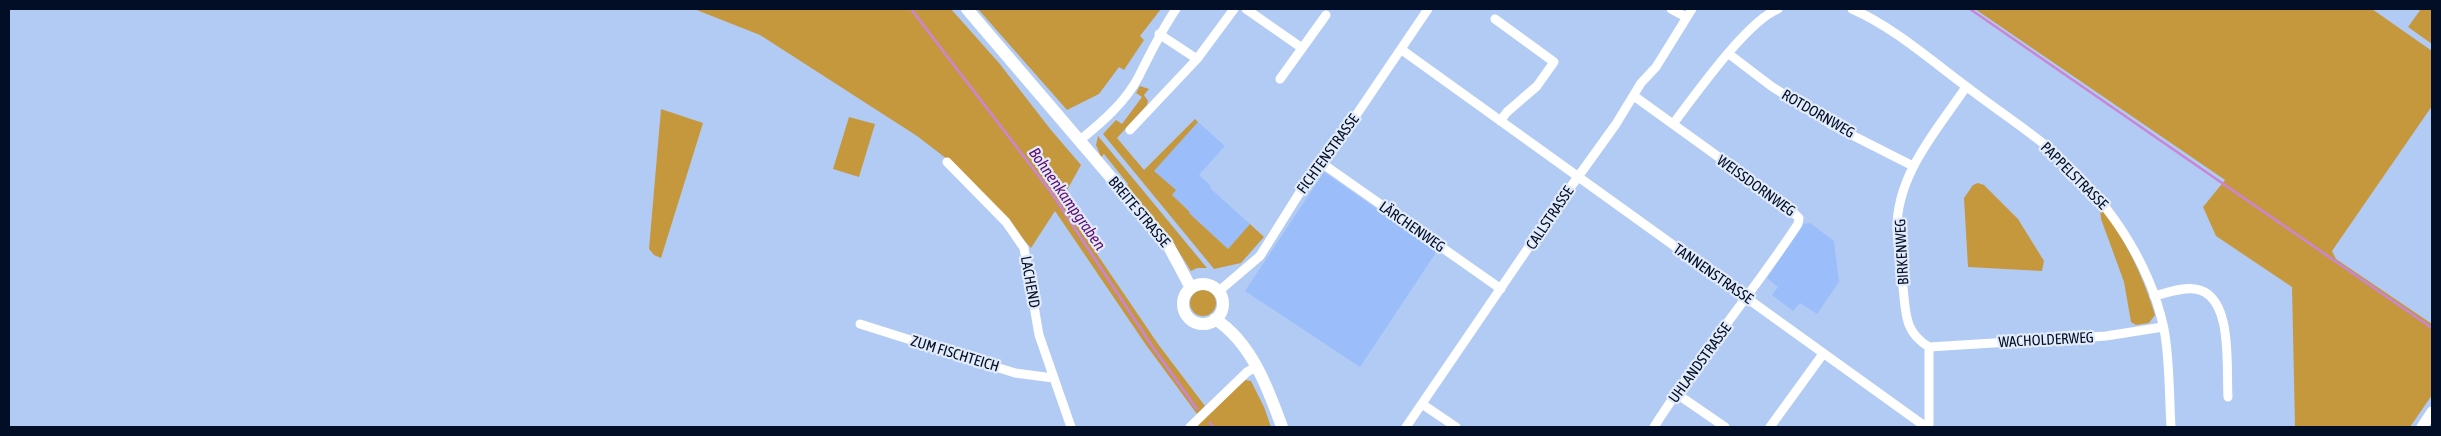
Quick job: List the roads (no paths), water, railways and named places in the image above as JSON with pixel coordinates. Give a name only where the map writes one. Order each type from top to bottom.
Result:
[{"type":"main road","name":"BREITE STRASSE","points":[[967,9],[1167,243],[1191,288]]},
{"type":"main road","points":[[1204,284],[1219,291],[1223,304],[1221,313],[1215,319],[1201,323],[1187,316],[1183,301],[1191,288],[1204,284]]},
{"type":"main road","points":[[1215,319],[1243,344],[1256,367],[1282,427]]},
{"type":"street","points":[[1079,141],[1109,115],[1138,77],[1159,34],[1176,9]]},
{"type":"street","points":[[1130,130],[1197,59],[1234,9]]},
{"type":"street","points":[[1246,9],[1302,48]]},
{"type":"street","name":"FICHTENSTRASSE","points":[[1219,291],[1260,256],[1307,181],[1323,164],[1428,9]]},
{"type":"street","points":[[1671,9],[1686,17]]},
{"type":"street","name":"CALLSTRASSE","points":[[1406,427],[1634,96],[1641,83],[1656,67],[1683,27],[1686,17],[1692,9]]},
{"type":"street","points":[[1673,124],[1729,54],[1764,15],[1778,9]]},
{"type":"street","name":"PAPPELSTRASSE","points":[[1852,9],[1877,22],[2050,149],[2093,191],[2128,239],[2154,296],[2164,328],[2171,427]]},
{"type":"street","points":[[1280,79],[1326,15]]},
{"type":"street","points":[[1495,19],[1554,62],[1537,86],[1507,112],[1500,121]]},
{"type":"street","points":[[1159,34],[1197,59]]},
{"type":"street","name":"TANNENSTRASSE","points":[[1402,50],[1577,178],[1927,427]]},
{"type":"street","name":"ROTDORNWEG","points":[[1729,54],[1771,86],[1832,125],[1913,166]]},
{"type":"street","name":"BIRKENWEG","points":[[1929,347],[1912,334],[1907,320],[1897,228],[1901,196],[1913,166],[1966,87]]},
{"type":"street","name":"WEISSDORNWEG","points":[[1634,96],[1786,205],[1800,218],[1793,232],[1747,298]]},
{"type":"street","name":"LACHEND","points":[[946,162],[1006,222],[1024,248],[1040,335],[1071,427]]},
{"type":"street","name":"LÄRCHENWEG","points":[[1323,164],[1501,289]]},
{"type":"street","points":[[2154,296],[2175,290],[2194,289],[2208,293],[2220,307],[2224,320],[2228,397]]},
{"type":"street","name":"UHLANDSTRASSE","points":[[1654,427],[1747,298]]},
{"type":"street","name":"ZUM FISCHTEICH","points":[[860,324],[1015,372],[1053,378]]},
{"type":"street","name":"WACHOLDERWEG","points":[[1929,347],[2106,336],[2164,328]]},
{"type":"street","points":[[1927,427],[1929,347]]},
{"type":"street","points":[[1770,427],[1824,354]]},
{"type":"street","points":[[1190,427],[1247,372],[1256,367]]},
{"type":"street","points":[[1677,394],[1725,427]]},
{"type":"street","points":[[1422,404],[1456,427]]},
{"type":"street","points":[[2422,427],[2432,412]]},
{"type":"waterway","name":"Bohnenkampgraben","points":[[911,9],[1051,192],[1152,346],[1197,409]]},
{"type":"waterway","points":[[1970,9],[2432,328]]},
{"type":"waterway","name":"Bohnenkampgraben","points":[[1210,423],[1213,427]]}]
